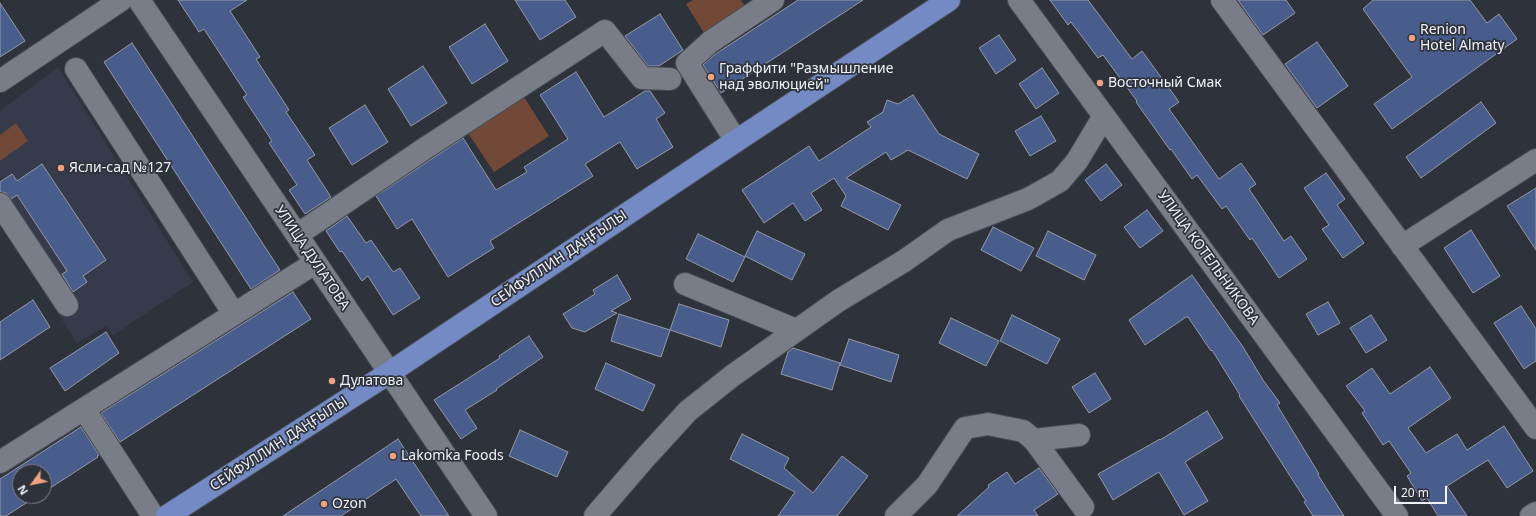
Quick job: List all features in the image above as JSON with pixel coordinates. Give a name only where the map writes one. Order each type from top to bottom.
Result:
[{"type":"main road","name":"СЕЙФУЛЛИН ДАҢҒЫЛЫ","points":[[168,516],[389,373],[736,140],[949,0]]},
{"type":"street","points":[[0,81],[121,0]]},
{"type":"street","name":"УЛИЦА ДУЛАТОВА","points":[[139,0],[486,516]]},
{"type":"street","points":[[736,140],[687,63],[710,42],[773,0]]},
{"type":"street","name":"УЛИЦА КОТЕЛЬНИКОВА","points":[[1019,0],[1397,516]]},
{"type":"street","points":[[1222,0],[1536,428]]},
{"type":"street","points":[[297,235],[424,149],[605,31],[642,78],[670,79]]},
{"type":"street","points":[[76,69],[234,314]]},
{"type":"street","points":[[595,516],[688,411],[732,376],[838,301],[904,261],[948,230],[1028,199],[1060,181],[1077,161],[1104,116]]},
{"type":"street","points":[[1402,246],[1535,162]]},
{"type":"street","points":[[0,204],[67,305]]},
{"type":"street","points":[[0,462],[315,263]]},
{"type":"street","points":[[685,284],[796,330]]},
{"type":"street","points":[[84,409],[153,516]]},
{"type":"street","points":[[896,516],[927,485],[965,428],[988,424],[1023,431],[1034,440],[1083,507]]},
{"type":"street","points":[[1034,440],[1079,435]]},
{"type":"street","points":[[1531,516],[1536,513]]},
{"type":"shaded area","points":[[693,0],[741,0],[746,8],[704,33],[686,4]]},
{"type":"shaded area","name":"Ясли-сад №127","points":[[58,67],[193,282],[113,335],[106,326],[77,343],[0,224],[0,111]]},
{"type":"shaded area","points":[[524,97],[549,136],[494,172],[468,133]]},
{"type":"shaded area","points":[[16,123],[28,141],[0,161],[0,135]]},
{"type":"building","points":[[178,0],[247,0],[230,11],[260,57],[256,59],[289,110],[286,112],[315,155],[307,160],[331,197],[305,214],[289,190],[297,185],[269,143],[272,141],[243,97],[247,95],[204,29],[199,32]]},
{"type":"building","points":[[515,0],[565,0],[576,17],[540,40]]},
{"type":"building","points":[[798,0],[863,0],[721,93],[703,65],[714,55]]},
{"type":"building","points":[[1050,0],[1088,0],[1132,59],[1142,51],[1179,102],[1169,109],[1219,179],[1241,163],[1256,184],[1249,189],[1284,241],[1291,236],[1307,259],[1279,278],[1252,238],[1250,240],[1226,206],[1222,209],[1197,175],[1192,179],[1103,55],[1098,58],[1071,22],[1068,25]]},
{"type":"building","points":[[1238,0],[1286,0],[1295,13],[1263,35]]},
{"type":"building","points":[[1373,0],[1470,0],[1487,23],[1499,14],[1517,39],[1392,129],[1374,104],[1412,77],[1363,9]]},
{"type":"building","points":[[0,3],[25,41],[0,57]]},
{"type":"building","points":[[660,14],[683,50],[659,66],[648,66],[625,36]]},
{"type":"building","points":[[485,24],[508,61],[472,84],[449,47]]},
{"type":"building","points":[[999,35],[1016,60],[996,74],[979,48]]},
{"type":"building","points":[[1317,42],[1348,86],[1317,108],[1285,64]]},
{"type":"building","points":[[132,43],[280,270],[251,289],[104,62]]},
{"type":"building","points":[[423,66],[447,103],[411,126],[388,89]]},
{"type":"building","points":[[1042,68],[1059,93],[1036,109],[1019,84]]},
{"type":"building","points":[[576,72],[604,117],[645,91],[650,91],[665,113],[656,119],[673,147],[637,169],[620,142],[585,164],[593,176],[490,241],[494,248],[448,277],[412,219],[397,229],[376,196],[463,138],[496,190],[527,172],[524,167],[568,139],[540,95]]},
{"type":"building","points":[[913,95],[939,134],[979,154],[967,179],[908,150],[891,160],[886,152],[846,178],[901,205],[888,230],[841,206],[846,196],[834,178],[811,193],[822,210],[805,221],[793,203],[764,223],[742,190],[809,146],[819,161],[871,127],[867,122],[883,112],[887,100],[898,104]]},
{"type":"building","points":[[1481,102],[1496,123],[1421,178],[1406,157]]},
{"type":"building","points":[[365,105],[388,142],[352,165],[329,128]]},
{"type":"building","points":[[1041,116],[1056,141],[1030,156],[1015,131]]},
{"type":"building","points":[[42,164],[106,260],[83,276],[87,282],[73,292],[62,274],[67,271],[17,195],[11,199],[6,193],[0,192],[0,182],[12,174],[17,181]]},
{"type":"building","points":[[1106,164],[1122,185],[1101,201],[1085,180]]},
{"type":"building","points":[[1326,173],[1345,199],[1337,205],[1364,243],[1343,258],[1322,229],[1329,225],[1304,188]]},
{"type":"building","points":[[1536,188],[1536,250],[1507,206]]},
{"type":"building","points":[[1147,210],[1163,231],[1140,248],[1124,227]]},
{"type":"building","points":[[347,216],[366,243],[371,240],[393,272],[400,268],[420,298],[393,315],[368,276],[362,281],[342,251],[340,252],[326,231]]},
{"type":"building","points":[[993,227],[1034,248],[1021,271],[981,250]]},
{"type":"building","points":[[1471,230],[1500,276],[1473,293],[1444,248]]},
{"type":"building","points":[[757,231],[805,254],[792,280],[745,256]]},
{"type":"building","points":[[1048,231],[1096,255],[1084,280],[1036,256]]},
{"type":"building","points":[[698,234],[745,257],[733,282],[686,259]]},
{"type":"building","points":[[617,275],[631,299],[611,311],[617,313],[585,332],[572,328],[563,314],[595,294],[593,290]]},
{"type":"building","points":[[1192,275],[1243,347],[1263,380],[1280,403],[1277,405],[1344,516],[1313,516],[1304,502],[1306,501],[1239,396],[1240,395],[1212,350],[1211,351],[1188,317],[1145,345],[1129,320]]},
{"type":"building","points":[[293,292],[311,319],[120,442],[101,413]]},
{"type":"building","points":[[33,300],[50,327],[0,360],[0,322]]},
{"type":"building","points":[[1328,302],[1340,323],[1318,335],[1306,314]]},
{"type":"building","points":[[679,304],[729,320],[721,347],[670,330]]},
{"type":"building","points":[[1521,306],[1536,329],[1536,361],[1524,369],[1494,323]]},
{"type":"building","points":[[619,314],[670,330],[661,357],[611,341]]},
{"type":"building","points":[[1012,315],[1060,339],[1047,364],[1000,341]]},
{"type":"building","points":[[1371,315],[1387,340],[1366,353],[1350,328]]},
{"type":"building","points":[[951,318],[999,341],[986,366],[939,343]]},
{"type":"building","points":[[106,332],[119,353],[65,391],[50,368]]},
{"type":"building","points":[[529,336],[543,357],[496,389],[497,390],[465,410],[477,428],[461,439],[434,400],[500,358],[499,356]]},
{"type":"building","points":[[849,339],[899,355],[891,382],[840,365]]},
{"type":"building","points":[[793,348],[840,363],[832,390],[781,374],[788,352]]},
{"type":"building","points":[[606,363],[655,385],[643,411],[595,389]]},
{"type":"building","points":[[1430,367],[1451,398],[1408,428],[1426,453],[1457,434],[1467,450],[1504,426],[1533,471],[1507,488],[1488,460],[1447,486],[1467,516],[1438,516],[1427,498],[1422,501],[1407,476],[1411,473],[1389,441],[1383,445],[1362,413],[1365,411],[1346,386],[1372,368],[1390,394]]},
{"type":"building","points":[[1095,373],[1111,399],[1089,413],[1072,387]]},
{"type":"building","points":[[1207,411],[1223,438],[1185,462],[1208,501],[1184,515],[1159,472],[1113,500],[1098,474],[1160,440]]},
{"type":"building","points":[[81,427],[99,455],[52,487],[52,464],[23,464]]},
{"type":"building","points":[[520,430],[568,452],[557,477],[509,456]]},
{"type":"building","points":[[742,434],[789,458],[784,468],[813,493],[842,456],[868,476],[837,516],[778,516],[795,492],[730,459]]},
{"type":"building","points":[[398,439],[449,516],[421,516],[396,479],[341,516],[283,516]]},
{"type":"building","points":[[1039,468],[1058,494],[1034,510],[1038,516],[957,516],[989,487],[988,485],[1007,472],[1015,484]]},
{"type":"building","points":[[12,471],[12,504],[25,504],[6,516],[0,516],[0,479]]},
{"type":"place","name":"Renion Hotel Almaty","points":[[1412,38]]},
{"type":"place","name":"Граффити \"Размышление над эволюцией\"","points":[[711,77]]},
{"type":"place","name":"Восточный Смак","points":[[1100,83]]},
{"type":"place","name":"Ясли-сад №127","points":[[61,168]]},
{"type":"place","name":"Дулатова","points":[[332,381]]},
{"type":"place","name":"Lakomka Foods","points":[[393,456]]},
{"type":"place","name":"Ozon","points":[[324,504]]}]
